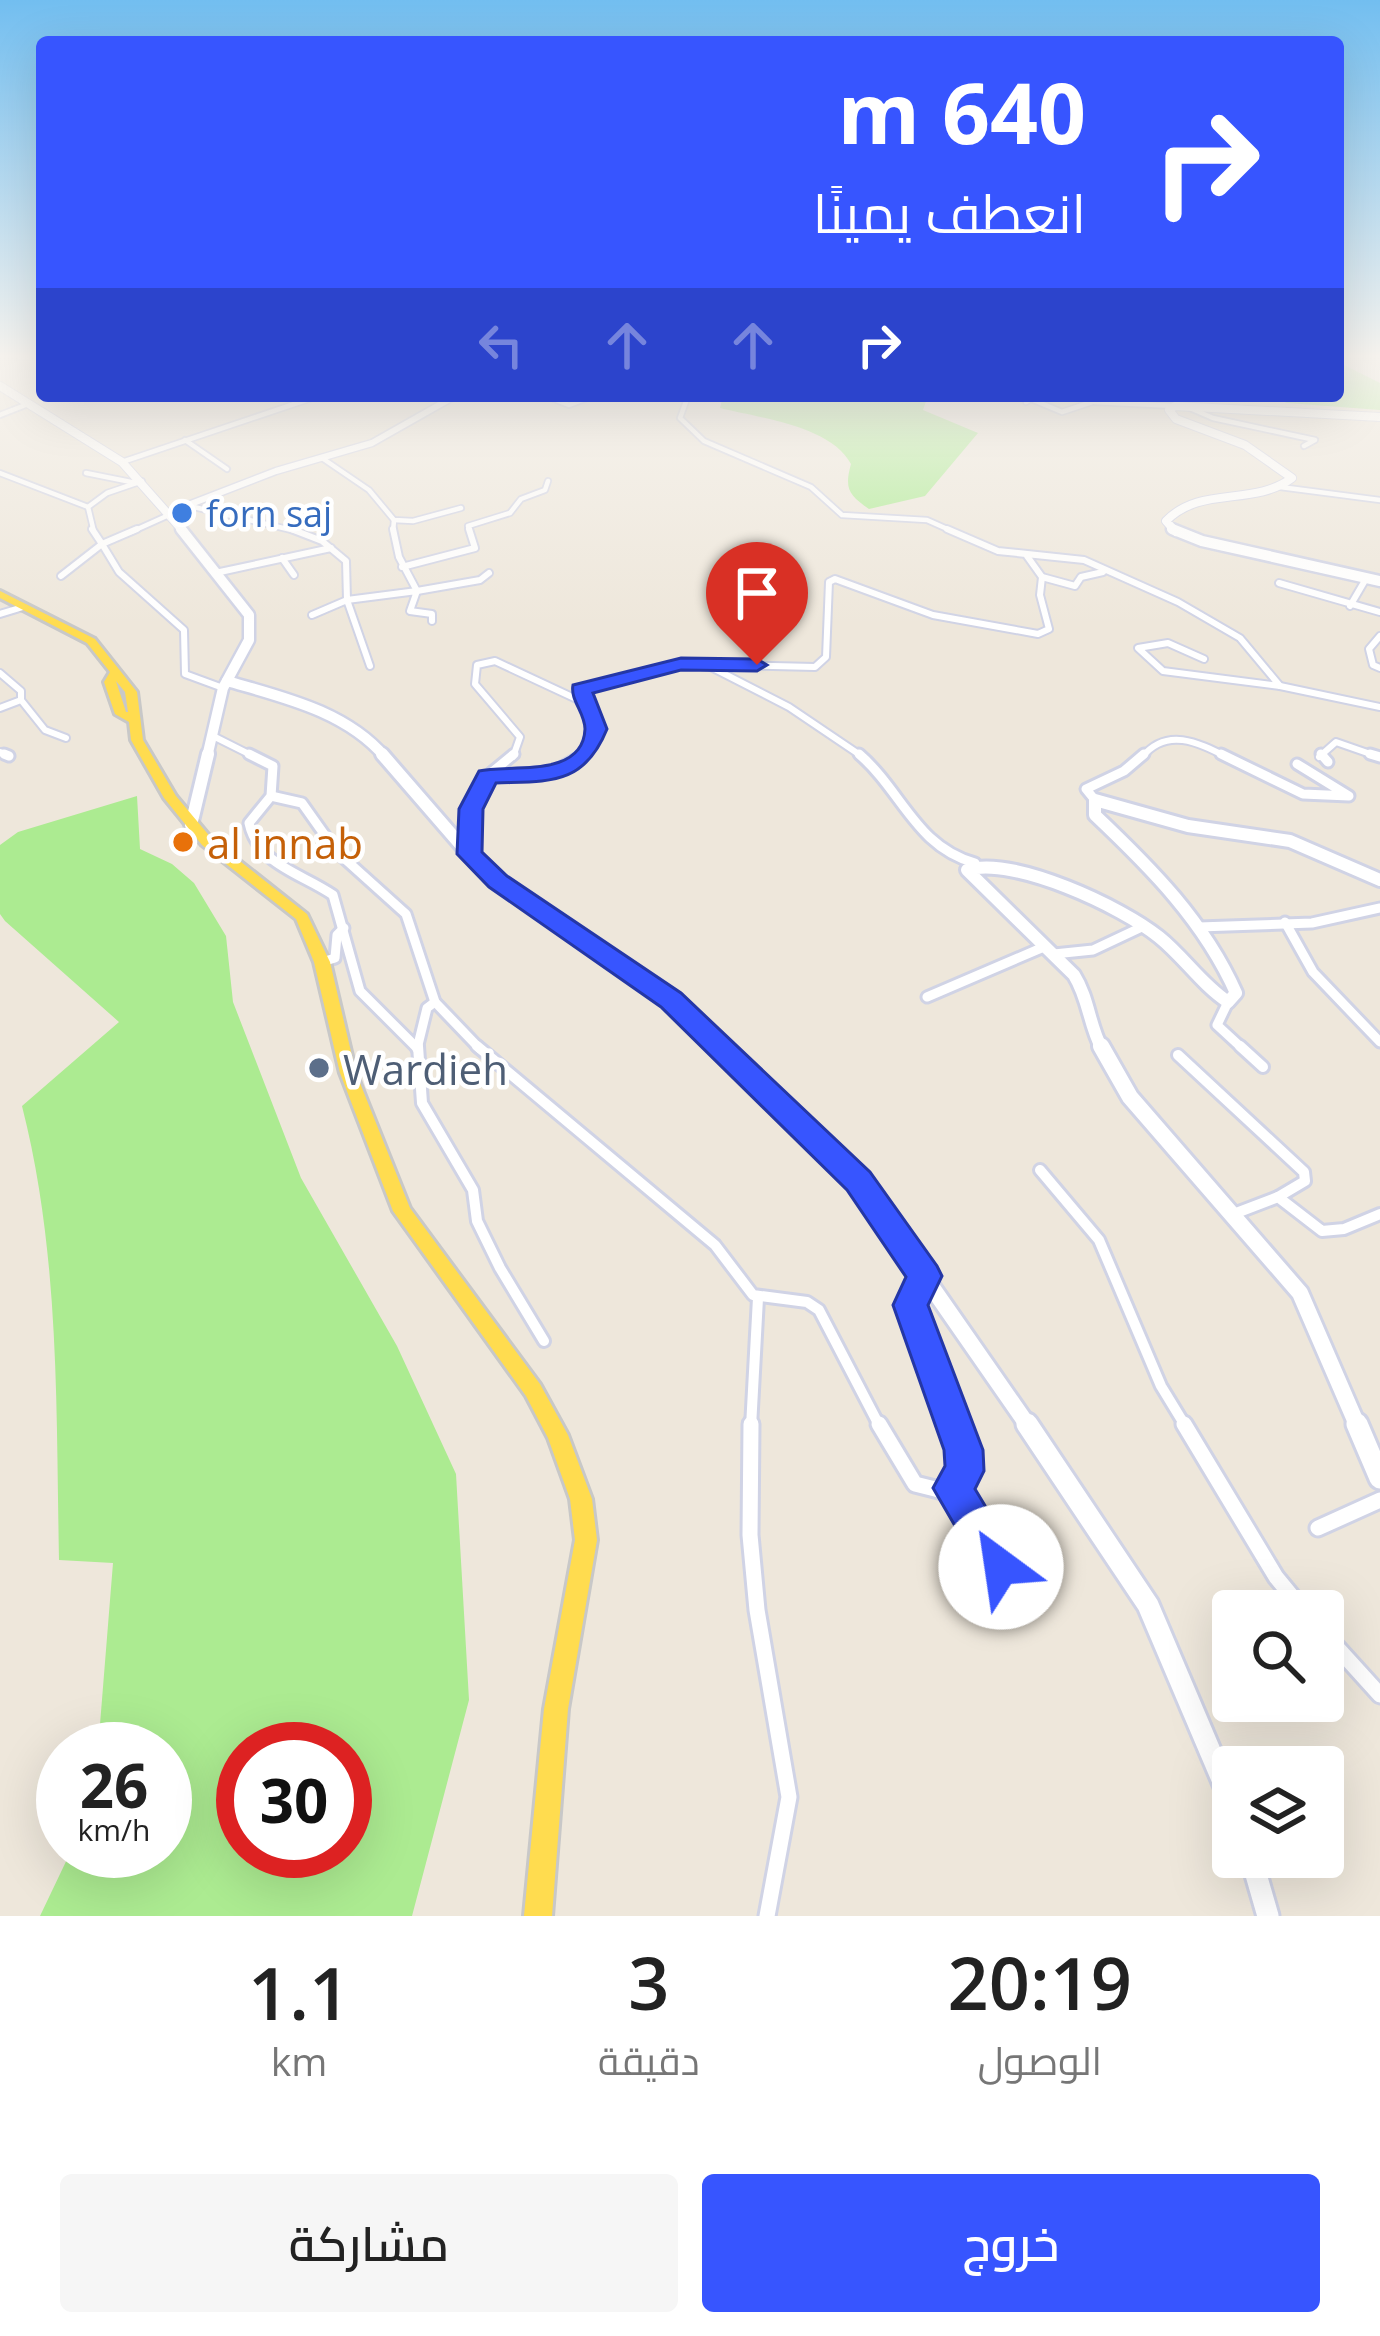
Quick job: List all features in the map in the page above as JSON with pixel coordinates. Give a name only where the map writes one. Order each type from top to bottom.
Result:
[{"type":"main road","points":[[95,445],[122,462],[170,513],[220,572],[251,627],[242,658],[225,684],[191,825]]},
{"type":"main road","points":[[1245,445],[1287,471],[1292,481],[1198,500],[1176,509],[1166,523],[1202,541],[1380,580]]},
{"type":"main road","points":[[0,594],[86,635],[132,694],[133,719],[149,765],[191,825],[221,855],[293,907],[322,962],[348,1073],[401,1211],[540,1402],[581,1499],[586,1540],[556,1709],[538,1916]]},
{"type":"main road","points":[[116,670],[110,677],[121,714],[133,719]]},
{"type":"main road","points":[[225,684],[310,705],[373,743],[498,881],[661,993],[733,1055],[858,1181],[1079,1495],[1148,1605],[1212,1756]]},
{"type":"main road","points":[[116,697],[132,694]]},
{"type":"main road","points":[[1380,880],[1290,841],[1188,826],[1095,800],[1095,815],[1143,859],[1199,927],[1233,985],[1236,997],[1228,1002],[1144,926],[1010,868],[975,863],[969,875],[1050,950],[1087,996],[1093,1032],[1130,1097],[1300,1294],[1380,1478]]},
{"type":"main road","points":[[1257,1878],[1268,1916]]},
{"type":"street","points":[[122,462],[169,445]]},
{"type":"street","points":[[193,445],[227,469]]},
{"type":"street","points":[[61,576],[102,544],[170,513],[261,476],[362,445]]},
{"type":"street","points":[[720,445],[811,487],[842,515],[928,520],[983,546],[1027,556],[1078,558],[1178,602],[1240,638],[1280,686]]},
{"type":"street","points":[[322,458],[369,490],[394,520],[413,521],[461,508]]},
{"type":"street","points":[[0,473],[88,507],[119,572],[184,630],[185,674],[225,684]]},
{"type":"street","points":[[86,473],[139,482]]},
{"type":"street","points":[[402,567],[475,548],[468,526],[510,513],[521,499],[545,490],[548,481]]},
{"type":"street","points":[[88,507],[106,493],[139,482]]},
{"type":"street","points":[[1280,487],[1380,500]]},
{"type":"street","points":[[194,507],[242,512],[345,558],[347,600],[370,666]]},
{"type":"street","points":[[394,520],[392,535],[402,567],[417,590]]},
{"type":"street","points":[[220,572],[331,548]]},
{"type":"street","points":[[1027,556],[1042,577],[1075,586],[1081,577],[1103,572]]},
{"type":"street","points":[[283,559],[294,575]]},
{"type":"street","points":[[312,615],[347,600],[481,580],[489,573]]},
{"type":"street","points":[[487,776],[554,774],[578,764],[596,729],[581,689],[598,682],[653,668],[704,664],[806,669],[821,663],[829,582],[835,579],[933,615],[1038,634],[1049,629],[1040,595],[1042,577]]},
{"type":"street","points":[[1350,606],[1367,578]]},
{"type":"street","points":[[1279,583],[1380,612]]},
{"type":"street","points":[[417,590],[410,611],[432,614],[432,621]]},
{"type":"street","points":[[0,614],[23,608]]},
{"type":"street","points":[[1380,636],[1369,650],[1373,665],[1380,668]]},
{"type":"street","points":[[1204,658],[1168,643],[1138,648],[1163,671],[1280,686],[1380,707]]},
{"type":"street","points":[[470,854],[471,809],[487,776],[512,759],[520,737],[475,684],[478,665],[495,661],[585,703]]},
{"type":"street","points":[[704,664],[848,746],[874,767],[928,844],[975,863]]},
{"type":"street","points":[[0,673],[21,691],[21,700],[40,726],[54,737],[66,738]]},
{"type":"street","points":[[0,708],[21,700]]},
{"type":"street","points":[[212,735],[273,766],[271,796],[253,812],[253,841],[274,862],[333,895],[360,991],[417,1048]]},
{"type":"street","points":[[1095,800],[1086,790],[1120,775],[1155,743],[1171,737],[1192,741],[1305,792],[1335,799],[1349,796],[1297,764]]},
{"type":"street","points":[[1328,762],[1318,756],[1336,742],[1380,757]]},
{"type":"street","points":[[271,796],[302,803],[336,851],[400,907],[413,929],[435,1002],[499,1068],[716,1245],[758,1298],[751,1353],[750,1535],[757,1610],[789,1797],[767,1916]]},
{"type":"street","points":[[1199,927],[1339,920],[1380,908]]},
{"type":"street","points":[[1285,922],[1313,971],[1380,1042]]},
{"type":"street","points":[[927,997],[1020,952],[1093,950],[1144,926]]},
{"type":"street","points":[[322,962],[334,958],[337,935],[344,928]]},
{"type":"street","points":[[435,1002],[427,1008],[417,1048],[425,1111],[473,1190],[479,1225],[544,1341]]},
{"type":"street","points":[[1228,1002],[1217,1024],[1263,1067]]},
{"type":"street","points":[[1178,1055],[1304,1172],[1305,1181],[1230,1216]]},
{"type":"street","points":[[1040,1170],[1099,1240],[1161,1386],[1287,1590]]},
{"type":"street","points":[[1278,1197],[1322,1231],[1344,1229],[1380,1214]]},
{"type":"street","points":[[924,1276],[910,1305],[964,1450],[965,1471],[953,1488]]},
{"type":"street","points":[[758,1298],[806,1302],[819,1310],[902,1469],[928,1490],[953,1488]]},
{"type":"street","points":[[953,1488],[1025,1606]]},
{"type":"street","points":[[1318,1528],[1380,1500]]},
{"type":"street","points":[[1344,1655],[1380,1695]]},
{"type":"green space","points":[[834,445],[968,445],[925,496],[869,509],[850,491],[851,464]]},
{"type":"green space","points":[[137,796],[140,849],[172,864],[194,883],[226,936],[233,1002],[301,1178],[397,1346],[456,1474],[469,1700],[412,1916],[40,1916],[58,1878],[192,1878],[192,1722],[100,1722],[113,1563],[59,1560],[50,1275],[22,1106],[119,1022],[0,914],[0,845],[18,832]]},
{"type":"place","name":"forn saj","points":[[182,513]]},
{"type":"place","name":"al innab","points":[[183,842]]},
{"type":"place","name":"Wardieh","points":[[319,1068]]},
{"type":"route","points":[[757,665],[681,664],[581,689],[596,729],[585,755],[578,764],[554,774],[487,776],[471,809],[470,854],[498,881],[671,1000],[751,1072],[858,1181],[924,1276],[910,1305],[964,1450],[965,1471],[953,1488],[1001,1567]]}]
